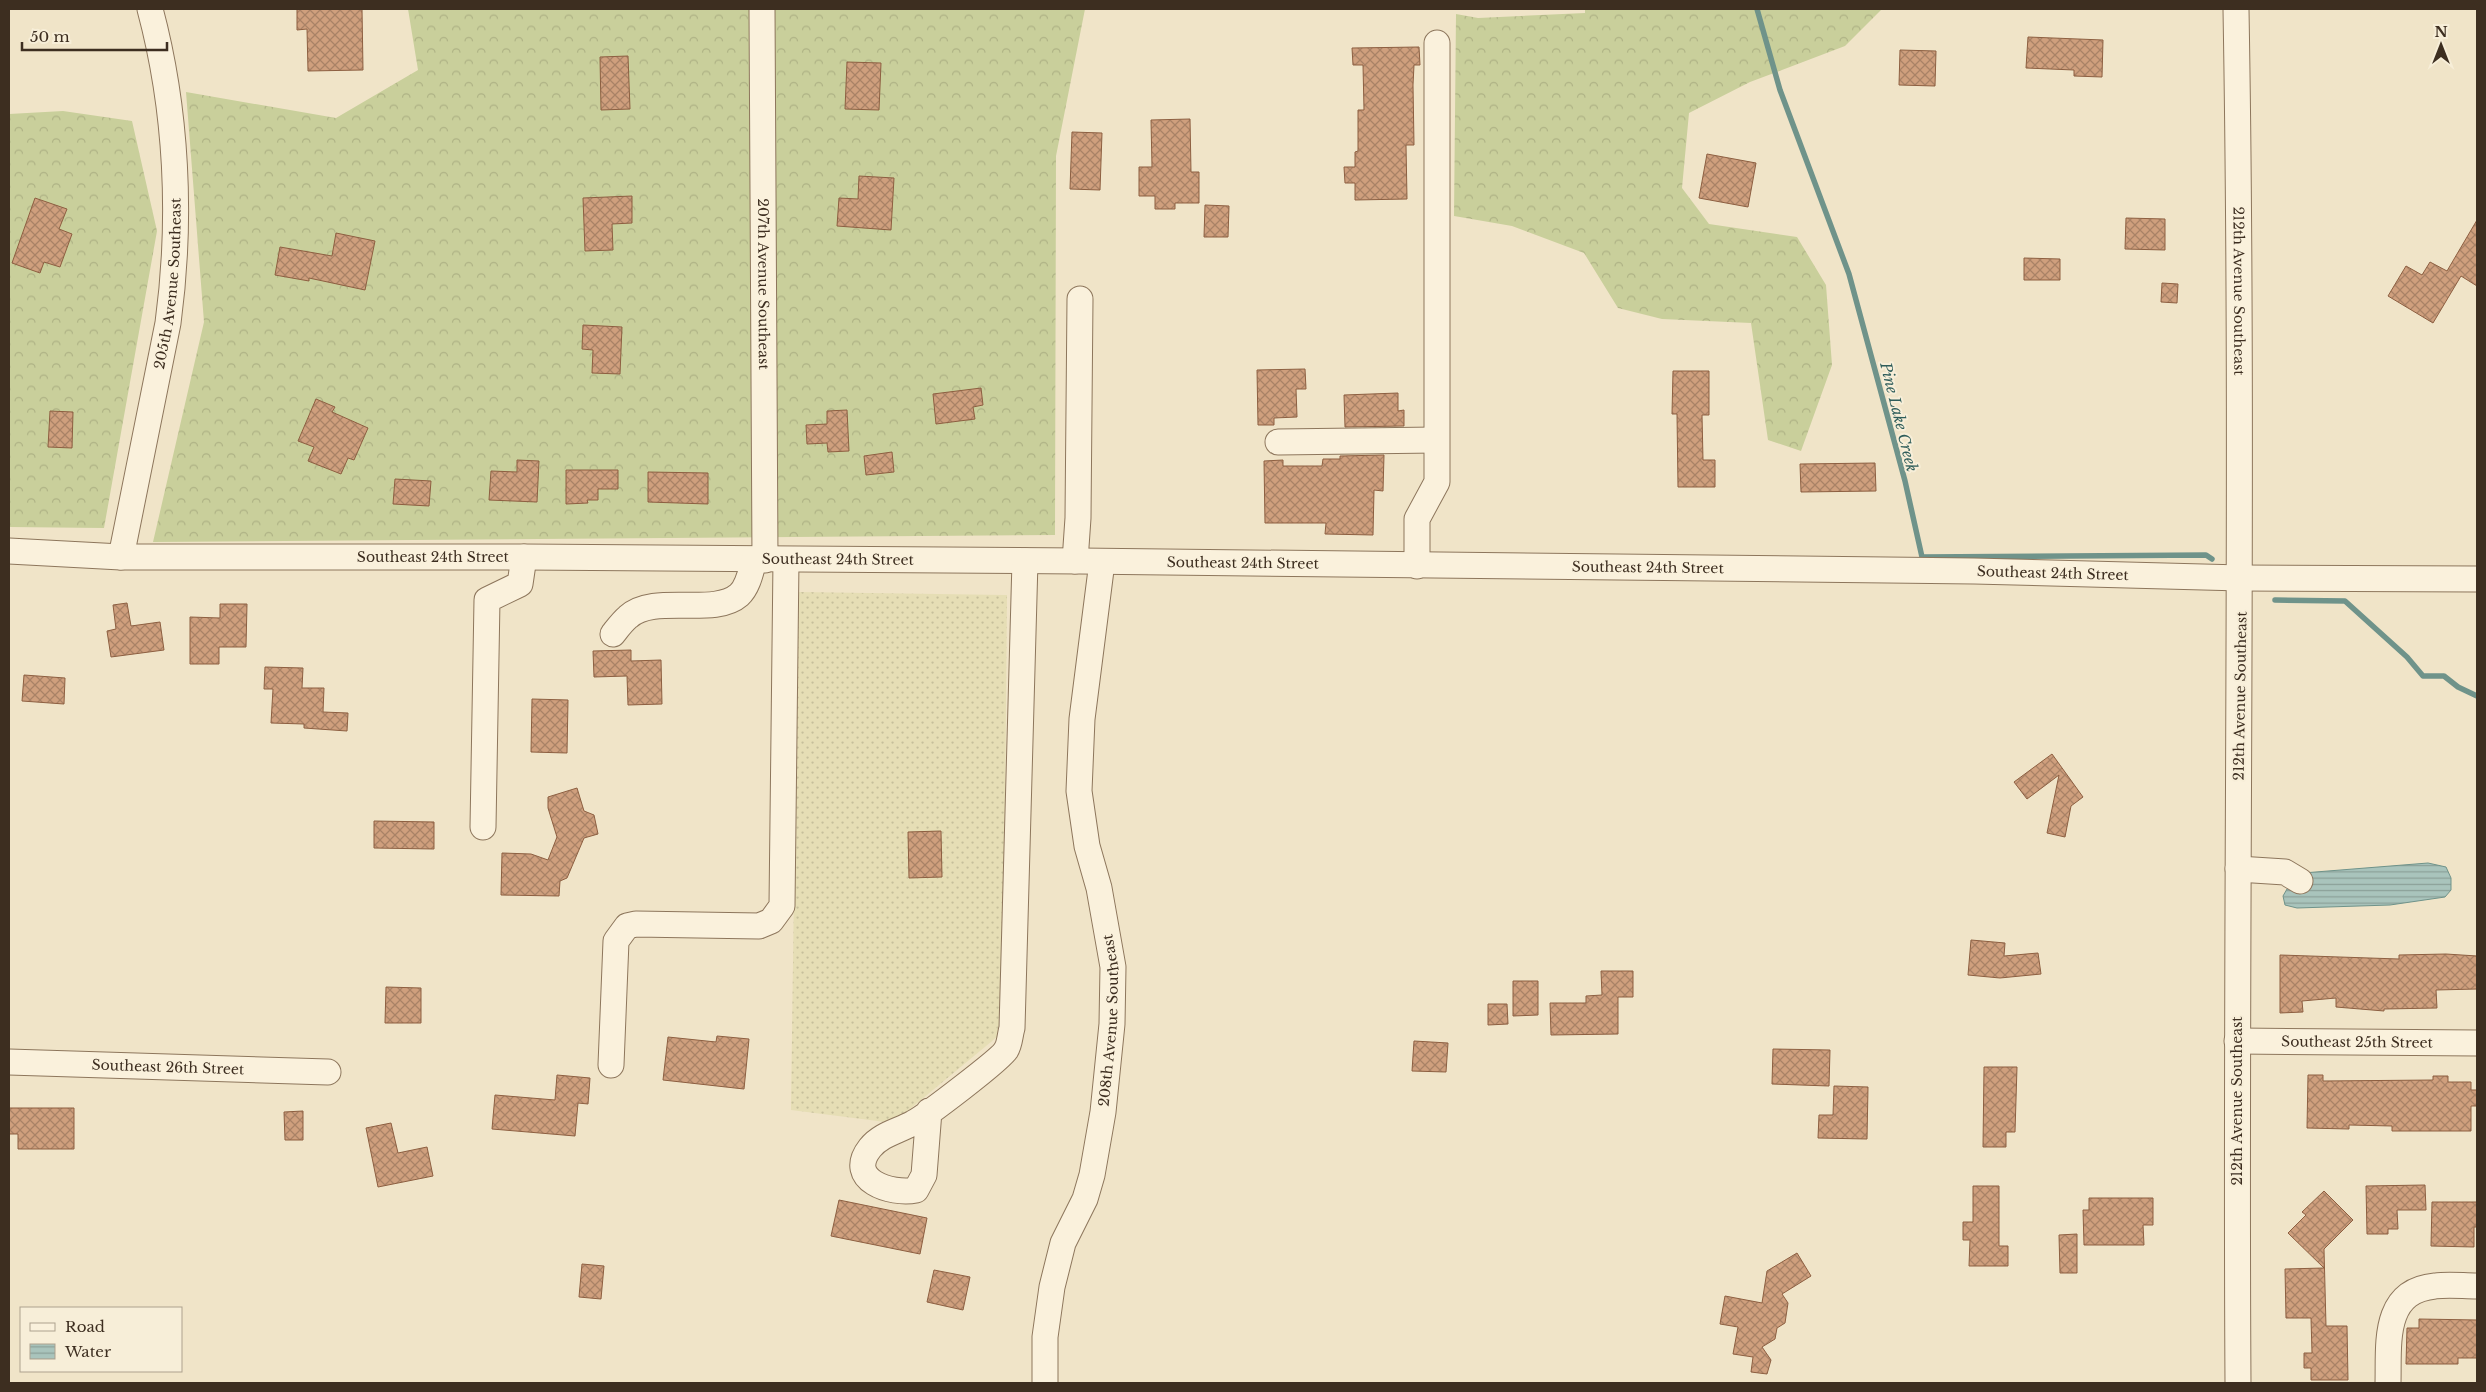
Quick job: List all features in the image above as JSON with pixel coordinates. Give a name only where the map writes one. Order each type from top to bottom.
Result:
[{"type":"street","name":"205th Avenue Southeast","points":[[121,557],[168,323],[176,213],[175,163],[165,82],[150,9]]},
{"type":"street","name":"207th Avenue Southeast","points":[[610,1065],[616,941],[627,926],[636,924],[759,926],[771,921],[782,906],[768,560],[762,9]]},
{"type":"street","name":"212th Avenue Southeast","points":[[2236,9],[2241,578],[2237,1041],[2238,1383]]},
{"type":"street","points":[[1417,566],[1417,519],[1437,482],[1436,42]]},
{"type":"street","points":[[1075,561],[1078,518],[1080,299]]},
{"type":"street","points":[[1278,442],[1436,440]]},
{"type":"street","name":"Southeast 24th Street","points":[[9,550],[121,557],[524,557],[1075,561],[1974,571],[2241,578],[2477,579]]},
{"type":"street","points":[[483,827],[487,600],[520,584],[524,557]]},
{"type":"street","points":[[613,634],[629,615],[646,609],[657,606],[708,605],[731,600],[740,595],[768,560]]},
{"type":"street","points":[[929,1111],[1007,1050],[1012,1028],[1025,561]]},
{"type":"street","name":"208th Avenue Southeast","points":[[1045,1383],[1045,1338],[1052,1287],[1063,1243],[1085,1199],[1092,1175],[1103,1112],[1112,1024],[1112,958],[1099,888],[1087,846],[1079,790],[1082,719],[1102,562]]},
{"type":"street","points":[[2238,869],[2285,872],[2300,881]]},
{"type":"street","name":"Southeast 25th Street","points":[[2237,1041],[2477,1043]]},
{"type":"street","name":"Southeast 26th Street","points":[[9,1062],[328,1072]]},
{"type":"street","points":[[2388,1383],[2389,1335],[2392,1317],[2407,1295],[2434,1286],[2477,1286]]},
{"type":"shaded area","points":[[798,592],[1007,595],[1003,1032],[893,1123],[791,1110]]},
{"type":"green space","points":[[408,9],[1085,9],[1056,156],[1055,535],[153,542],[204,322],[186,92],[336,118],[418,70]]},
{"type":"green space","points":[[1585,9],[1882,9],[1845,46],[1750,82],[1689,113],[1682,188],[1709,224],[1797,237],[1826,285],[1832,365],[1801,451],[1768,440],[1751,323],[1662,319],[1618,308],[1584,253],[1512,226],[1454,216],[1456,14],[1478,18],[1585,13]]},
{"type":"green space","points":[[63,111],[132,121],[157,231],[104,528],[9,527],[9,114]]},
{"type":"water","points":[[2428,863],[2446,867],[2451,878],[2451,890],[2445,897],[2390,905],[2297,908],[2285,905],[2283,896],[2287,889],[2298,886],[2303,873]]},
{"type":"building","points":[[297,9],[362,9],[363,70],[308,71],[307,29],[297,30]]},
{"type":"building","points":[[2028,37],[2103,40],[2102,77],[2074,76],[2074,70],[2026,68]]},
{"type":"building","points":[[1419,47],[1420,65],[1414,65],[1414,145],[1406,145],[1407,199],[1355,200],[1355,183],[1345,183],[1344,167],[1355,167],[1355,152],[1358,151],[1358,110],[1364,110],[1363,65],[1353,65],[1352,48]]},
{"type":"building","points":[[1900,50],[1936,51],[1935,86],[1899,85]]},
{"type":"building","points":[[628,56],[630,109],[601,110],[600,57]]},
{"type":"building","points":[[847,62],[881,63],[879,110],[845,109]]},
{"type":"building","points":[[1190,119],[1191,172],[1199,172],[1199,203],[1175,203],[1175,209],[1155,209],[1155,196],[1139,196],[1139,167],[1152,167],[1151,120]]},
{"type":"building","points":[[1072,132],[1102,133],[1100,190],[1070,189]]},
{"type":"building","points":[[1707,154],[1756,163],[1748,207],[1699,198]]},
{"type":"building","points":[[859,176],[894,178],[891,230],[837,226],[839,198],[858,199]]},
{"type":"building","points":[[632,196],[632,223],[612,224],[613,250],[585,251],[583,198]]},
{"type":"building","points":[[35,198],[67,209],[59,229],[72,234],[60,267],[44,262],[40,273],[12,263]]},
{"type":"building","points":[[1205,205],[1229,206],[1228,237],[1204,237]]},
{"type":"building","points":[[2126,218],[2165,219],[2165,250],[2125,249]]},
{"type":"building","points":[[2477,220],[2477,286],[2461,276],[2433,323],[2388,296],[2406,266],[2422,275],[2430,262],[2447,271]]},
{"type":"building","points":[[336,233],[375,241],[365,290],[309,278],[309,281],[275,275],[280,247],[332,256]]},
{"type":"building","points":[[2024,258],[2060,259],[2060,280],[2024,280]]},
{"type":"building","points":[[2162,283],[2178,284],[2177,303],[2161,302]]},
{"type":"building","points":[[583,325],[622,327],[620,374],[592,373],[593,350],[582,349]]},
{"type":"building","points":[[1305,369],[1306,389],[1296,389],[1297,417],[1274,418],[1274,425],[1258,425],[1257,370]]},
{"type":"building","points":[[1673,371],[1709,371],[1709,415],[1702,415],[1703,460],[1715,460],[1715,487],[1678,487],[1677,414],[1672,414]]},
{"type":"building","points":[[981,388],[983,405],[973,407],[975,419],[936,424],[933,394]]},
{"type":"building","points":[[1398,393],[1398,411],[1404,410],[1404,426],[1345,427],[1344,395]]},
{"type":"building","points":[[316,399],[335,407],[332,412],[368,428],[354,460],[348,458],[341,474],[308,461],[314,447],[298,441]]},
{"type":"building","points":[[847,410],[849,451],[828,452],[827,443],[807,444],[806,425],[827,424],[827,411]]},
{"type":"building","points":[[50,411],[73,412],[72,448],[48,447]]},
{"type":"building","points":[[892,452],[894,472],[866,475],[864,456]]},
{"type":"building","points":[[1384,455],[1383,491],[1374,490],[1373,535],[1325,534],[1326,523],[1265,523],[1264,461],[1283,460],[1283,466],[1322,466],[1323,459],[1340,459],[1340,456]]},
{"type":"building","points":[[517,460],[539,461],[537,502],[489,500],[491,471],[517,472]]},
{"type":"building","points":[[1875,463],[1876,491],[1801,492],[1800,464]]},
{"type":"building","points":[[566,470],[618,470],[618,489],[598,489],[598,500],[587,500],[588,503],[566,504]]},
{"type":"building","points":[[648,472],[708,473],[708,504],[648,502]]},
{"type":"building","points":[[395,479],[431,481],[429,506],[393,504]]},
{"type":"building","points":[[127,603],[131,626],[160,622],[164,650],[111,657],[107,631],[116,629],[113,605]]},
{"type":"building","points":[[220,604],[247,604],[246,647],[219,647],[219,664],[190,664],[190,617],[220,618]]},
{"type":"building","points":[[631,650],[631,661],[661,660],[662,704],[628,705],[627,676],[594,677],[593,651]]},
{"type":"building","points":[[265,667],[303,668],[302,688],[324,688],[323,712],[348,713],[347,731],[304,728],[304,724],[271,723],[273,689],[264,689]]},
{"type":"building","points":[[24,675],[65,678],[64,704],[22,701]]},
{"type":"building","points":[[532,699],[568,700],[567,753],[531,752]]},
{"type":"building","points":[[2052,754],[2083,797],[2071,806],[2065,837],[2047,833],[2059,775],[2027,799],[2014,782]]},
{"type":"building","points":[[577,788],[584,811],[594,815],[598,834],[584,838],[567,878],[560,881],[559,896],[501,895],[502,853],[531,854],[548,860],[557,837],[548,808],[548,797]]},
{"type":"building","points":[[374,821],[434,822],[434,849],[374,848]]},
{"type":"building","points":[[941,831],[942,877],[909,878],[908,832]]},
{"type":"building","points":[[1971,940],[2005,943],[2004,956],[2038,953],[2041,974],[2000,978],[1968,975]]},
{"type":"building","points":[[2446,954],[2477,956],[2477,989],[2436,990],[2437,1008],[2384,1009],[2384,1011],[2336,1007],[2336,998],[2302,1001],[2303,1012],[2280,1013],[2280,955],[2399,959],[2399,955]]},
{"type":"building","points":[[1601,971],[1633,971],[1633,997],[1618,997],[1618,1034],[1551,1035],[1550,1003],[1586,1003],[1586,996],[1602,995]]},
{"type":"building","points":[[1513,981],[1538,981],[1538,1015],[1513,1016]]},
{"type":"building","points":[[386,987],[421,988],[421,1023],[385,1023]]},
{"type":"building","points":[[1488,1004],[1507,1004],[1508,1024],[1488,1025]]},
{"type":"building","points":[[717,1036],[749,1039],[744,1089],[663,1080],[668,1037],[716,1042]]},
{"type":"building","points":[[1414,1041],[1448,1043],[1446,1072],[1412,1071]]},
{"type":"building","points":[[1773,1049],[1830,1050],[1829,1086],[1772,1084]]},
{"type":"building","points":[[1984,1067],[2017,1067],[2015,1132],[2006,1132],[2006,1147],[1983,1147]]},
{"type":"building","points":[[557,1075],[590,1078],[588,1104],[578,1103],[575,1136],[492,1129],[495,1095],[555,1100]]},
{"type":"building","points":[[2308,1075],[2323,1075],[2323,1081],[2433,1080],[2433,1076],[2448,1076],[2448,1082],[2471,1082],[2471,1090],[2477,1090],[2477,1106],[2471,1106],[2471,1131],[2392,1131],[2392,1126],[2349,1125],[2349,1129],[2307,1128]]},
{"type":"building","points":[[1834,1086],[1868,1087],[1867,1139],[1818,1138],[1819,1115],[1833,1115]]},
{"type":"building","points":[[9,1108],[74,1108],[74,1149],[18,1149],[18,1134],[9,1134]]},
{"type":"building","points":[[303,1111],[303,1140],[285,1140],[284,1112]]},
{"type":"building","points":[[391,1123],[398,1153],[427,1147],[433,1176],[378,1187],[366,1128]]},
{"type":"building","points":[[2425,1185],[2426,1210],[2397,1210],[2398,1229],[2388,1229],[2388,1234],[2367,1234],[2366,1186]]},
{"type":"building","points":[[1973,1186],[1999,1186],[1999,1246],[2008,1246],[2008,1266],[1969,1266],[1970,1240],[1963,1240],[1963,1222],[1973,1222]]},
{"type":"building","points":[[2324,1191],[2353,1220],[2324,1249],[2326,1326],[2347,1326],[2348,1380],[2311,1380],[2311,1368],[2304,1368],[2304,1353],[2312,1353],[2311,1318],[2286,1318],[2285,1269],[2324,1268],[2288,1233],[2306,1215],[2302,1212]]},
{"type":"building","points":[[2089,1198],[2153,1198],[2153,1225],[2143,1225],[2144,1245],[2084,1245],[2083,1210],[2089,1210]]},
{"type":"building","points":[[839,1200],[927,1218],[920,1254],[831,1236]]},
{"type":"building","points":[[2432,1202],[2477,1202],[2477,1227],[2474,1227],[2474,1247],[2431,1246]]},
{"type":"building","points":[[2077,1234],[2077,1273],[2060,1273],[2059,1235]]},
{"type":"building","points":[[1797,1253],[1811,1276],[1782,1294],[1788,1303],[1785,1323],[1777,1328],[1775,1339],[1762,1347],[1771,1360],[1767,1374],[1751,1372],[1753,1357],[1733,1354],[1738,1327],[1720,1324],[1725,1296],[1762,1303],[1767,1271]]},
{"type":"building","points":[[582,1264],[604,1266],[601,1299],[579,1297]]},
{"type":"building","points":[[934,1270],[970,1277],[963,1310],[927,1302]]},
{"type":"building","points":[[2419,1319],[2477,1320],[2477,1358],[2458,1358],[2458,1364],[2406,1364],[2407,1328],[2419,1328]]},
{"type":"waterway","name":"Pine Lake Creek","points":[[1757,9],[1780,90],[1849,274],[1905,481],[1922,557],[2206,555],[2212,559]]},
{"type":"waterway","name":"Pine Lake Creek","points":[[2275,600],[2345,601],[2407,657],[2423,676],[2444,676],[2458,687],[2477,696]]}]
